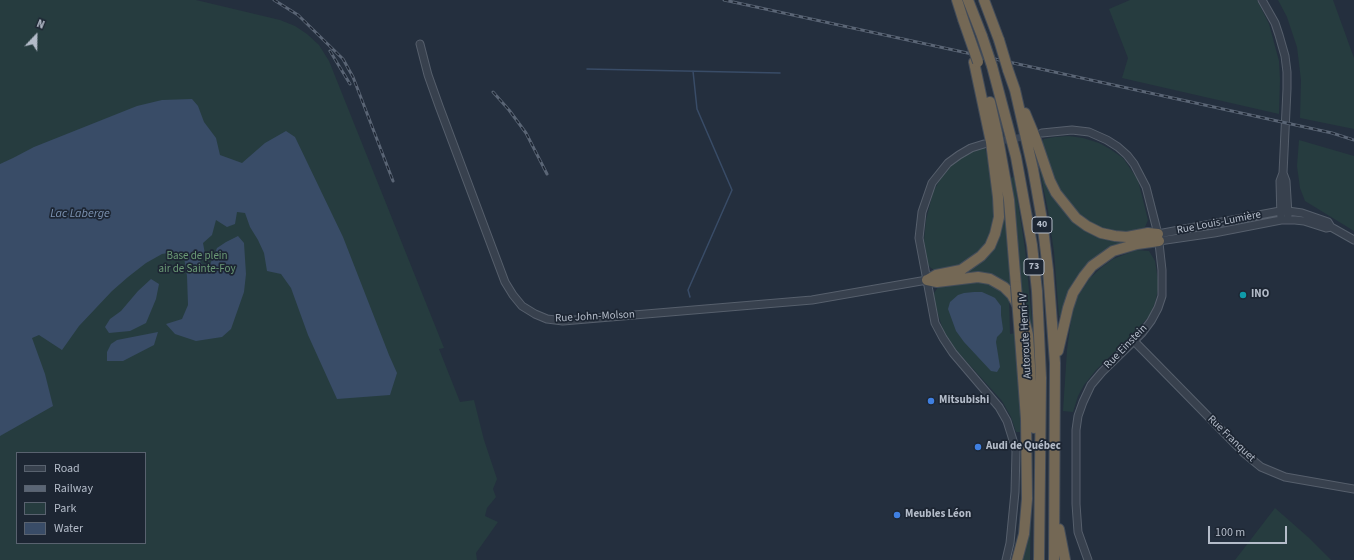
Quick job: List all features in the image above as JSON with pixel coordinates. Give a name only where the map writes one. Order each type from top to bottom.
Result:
[{"type":"highway","points":[[957,0],[997,133],[1010,214],[1026,419],[1027,492],[1024,530],[1017,560]]},
{"type":"highway","name":"Autoroute Henri-IV","points":[[968,0],[992,66],[1006,115],[1016,157],[1032,245],[1037,291],[1041,378],[1039,560]]},
{"type":"highway","name":"40","points":[[984,0],[999,40],[1014,90],[1033,169],[1042,220],[1049,276],[1055,363],[1054,560]]},
{"type":"highway","points":[[927,280],[936,275],[961,270],[977,260],[990,246],[998,223],[998,197],[991,142],[976,62]]},
{"type":"highway","points":[[1014,90],[1035,137],[1050,180],[1060,198],[1076,218],[1087,226],[1101,233],[1127,237],[1148,233],[1158,238]]},
{"type":"highway","points":[[1055,363],[1066,313],[1073,293],[1092,266],[1118,249],[1158,238]]},
{"type":"highway","points":[[927,280],[937,282],[978,277],[990,280],[1004,287],[1012,294],[1023,315],[1028,336],[1033,404],[1034,520],[1036,560]]},
{"type":"highway","points":[[1055,499],[1065,560]]},
{"type":"street","points":[[1262,0],[1275,23],[1287,72],[1283,173],[1286,180],[1284,211],[1285,220]]},
{"type":"street","name":"Rue John-Molson","points":[[420,44],[428,75],[439,106],[505,282],[522,306],[535,314],[547,319],[562,321],[812,300],[927,280]]},
{"type":"street","name":"Rue Einstein","points":[[1042,133],[1072,130],[1089,132],[1118,147],[1134,164],[1146,187],[1158,238],[1162,270],[1162,296],[1158,308],[1142,333],[1102,372],[1091,385],[1078,416],[1076,430],[1076,504],[1078,532],[1088,560]]},
{"type":"street","points":[[984,144],[959,154],[948,163],[932,183],[926,198],[920,224],[919,238],[935,323],[953,352],[999,407],[1007,421],[1016,451],[1015,492],[1010,543],[1006,560]]},
{"type":"street","points":[[1284,211],[1314,216],[1328,222],[1331,227],[1354,240]]},
{"type":"street","name":"Rue Louis-Lumière","points":[[1158,238],[1284,211]]},
{"type":"street","name":"Rue Louis-Lumière","points":[[1158,238],[1214,233],[1285,220],[1304,221],[1326,228],[1331,227]]},
{"type":"street","name":"Rue Franquet","points":[[1134,341],[1244,454],[1261,467],[1272,473],[1287,478],[1354,489]]},
{"type":"green space","name":"Base de plein air de Sainte-Foy","points":[[0,0],[196,0],[280,20],[295,26],[319,45],[329,61],[444,348],[439,349],[460,402],[474,400],[484,440],[497,479],[493,489],[496,497],[487,508],[485,516],[498,522],[476,553],[477,560],[0,560]]},
{"type":"green space","points":[[1130,0],[1257,0],[1269,24],[1279,61],[1279,114],[1122,78],[1128,58],[1109,9]]},
{"type":"green space","points":[[1278,0],[1333,0],[1354,58],[1354,129],[1300,118],[1301,80],[1297,47],[1287,17]]},
{"type":"green space","points":[[1069,136],[1083,138],[1099,143],[1123,158],[1138,180],[1148,220],[1145,227],[1134,232],[1119,233],[1098,227],[1080,216],[1062,193],[1055,180],[1042,142],[1044,139]]},
{"type":"green space","points":[[1299,140],[1354,156],[1354,231],[1305,201],[1300,188],[1297,166]]},
{"type":"green space","points":[[981,148],[985,148],[991,170],[995,198],[994,227],[986,246],[965,265],[936,271],[928,265],[924,240],[926,220],[933,192],[941,178],[953,163]]},
{"type":"green space","points":[[1042,166],[1064,208],[1128,242],[1107,250],[1062,316],[1059,316],[1054,252],[1048,210],[1039,167]]},
{"type":"green space","points":[[1014,177],[1025,249],[1033,331],[1030,332],[1021,303],[1014,205],[1009,178]]},
{"type":"green space","points":[[1003,186],[1012,291],[968,275],[966,271],[991,251],[998,240],[1003,218],[1001,187]]},
{"type":"green space","points":[[1136,250],[1149,251],[1155,261],[1158,290],[1150,315],[1135,332],[1096,370],[1084,385],[1078,396],[1073,412],[1063,411],[1067,350],[1072,313],[1078,296],[1090,278],[1102,267],[1113,259]]},
{"type":"green space","points":[[980,281],[989,283],[1007,295],[1009,299],[1010,334],[1016,333],[1021,432],[1016,432],[1011,417],[1002,401],[948,339],[943,330],[933,298],[933,295],[938,287]]},
{"type":"green space","points":[[1275,508],[1308,537],[1331,560],[1235,560]]},
{"type":"green space","points":[[1030,518],[1030,560],[1021,560]]},
{"type":"water","name":"Lac Laberge","points":[[192,99],[198,106],[204,122],[216,138],[220,155],[242,163],[265,143],[286,131],[295,137],[343,237],[397,373],[390,395],[337,399],[308,335],[291,288],[281,274],[267,271],[264,253],[250,227],[245,213],[237,212],[235,224],[227,227],[216,220],[212,235],[203,243],[205,254],[200,262],[208,269],[217,248],[238,236],[244,243],[246,274],[244,292],[231,329],[222,337],[196,341],[175,334],[166,324],[182,319],[188,305],[187,276],[184,257],[175,252],[162,254],[146,263],[112,291],[79,326],[62,350],[39,335],[32,338],[45,374],[53,406],[0,436],[0,164],[34,147],[137,106],[162,100]]},
{"type":"water","points":[[151,279],[159,284],[156,299],[146,323],[130,331],[109,333],[105,327],[110,319],[121,311],[138,291]]},
{"type":"water","points":[[982,292],[995,298],[1001,306],[1003,329],[997,337],[996,342],[1000,367],[997,372],[991,371],[964,342],[956,331],[948,309],[950,302],[958,295]]},
{"type":"water","points":[[158,332],[154,345],[123,361],[107,361],[107,352],[111,344],[117,340]]},
{"type":"waterway","points":[[587,69],[780,73]]},
{"type":"waterway","points":[[690,297],[688,290],[732,190],[697,109],[693,71]]},
{"type":"tunnel","points":[[994,142],[1029,136]]},
{"type":"railway","points":[[274,0],[298,15],[343,59],[353,77],[393,181]]},
{"type":"railway","points":[[724,0],[1332,133],[1354,140]]},
{"type":"railway","points":[[330,51],[350,84]]},
{"type":"railway","points":[[493,92],[526,133],[547,174]]},
{"type":"place","name":"INO","points":[[1243,295]]},
{"type":"place","name":"Mitsubishi","points":[[931,401]]},
{"type":"place","name":"Audi de Québec","points":[[978,447]]},
{"type":"place","name":"Meubles Léon","points":[[897,515]]}]
